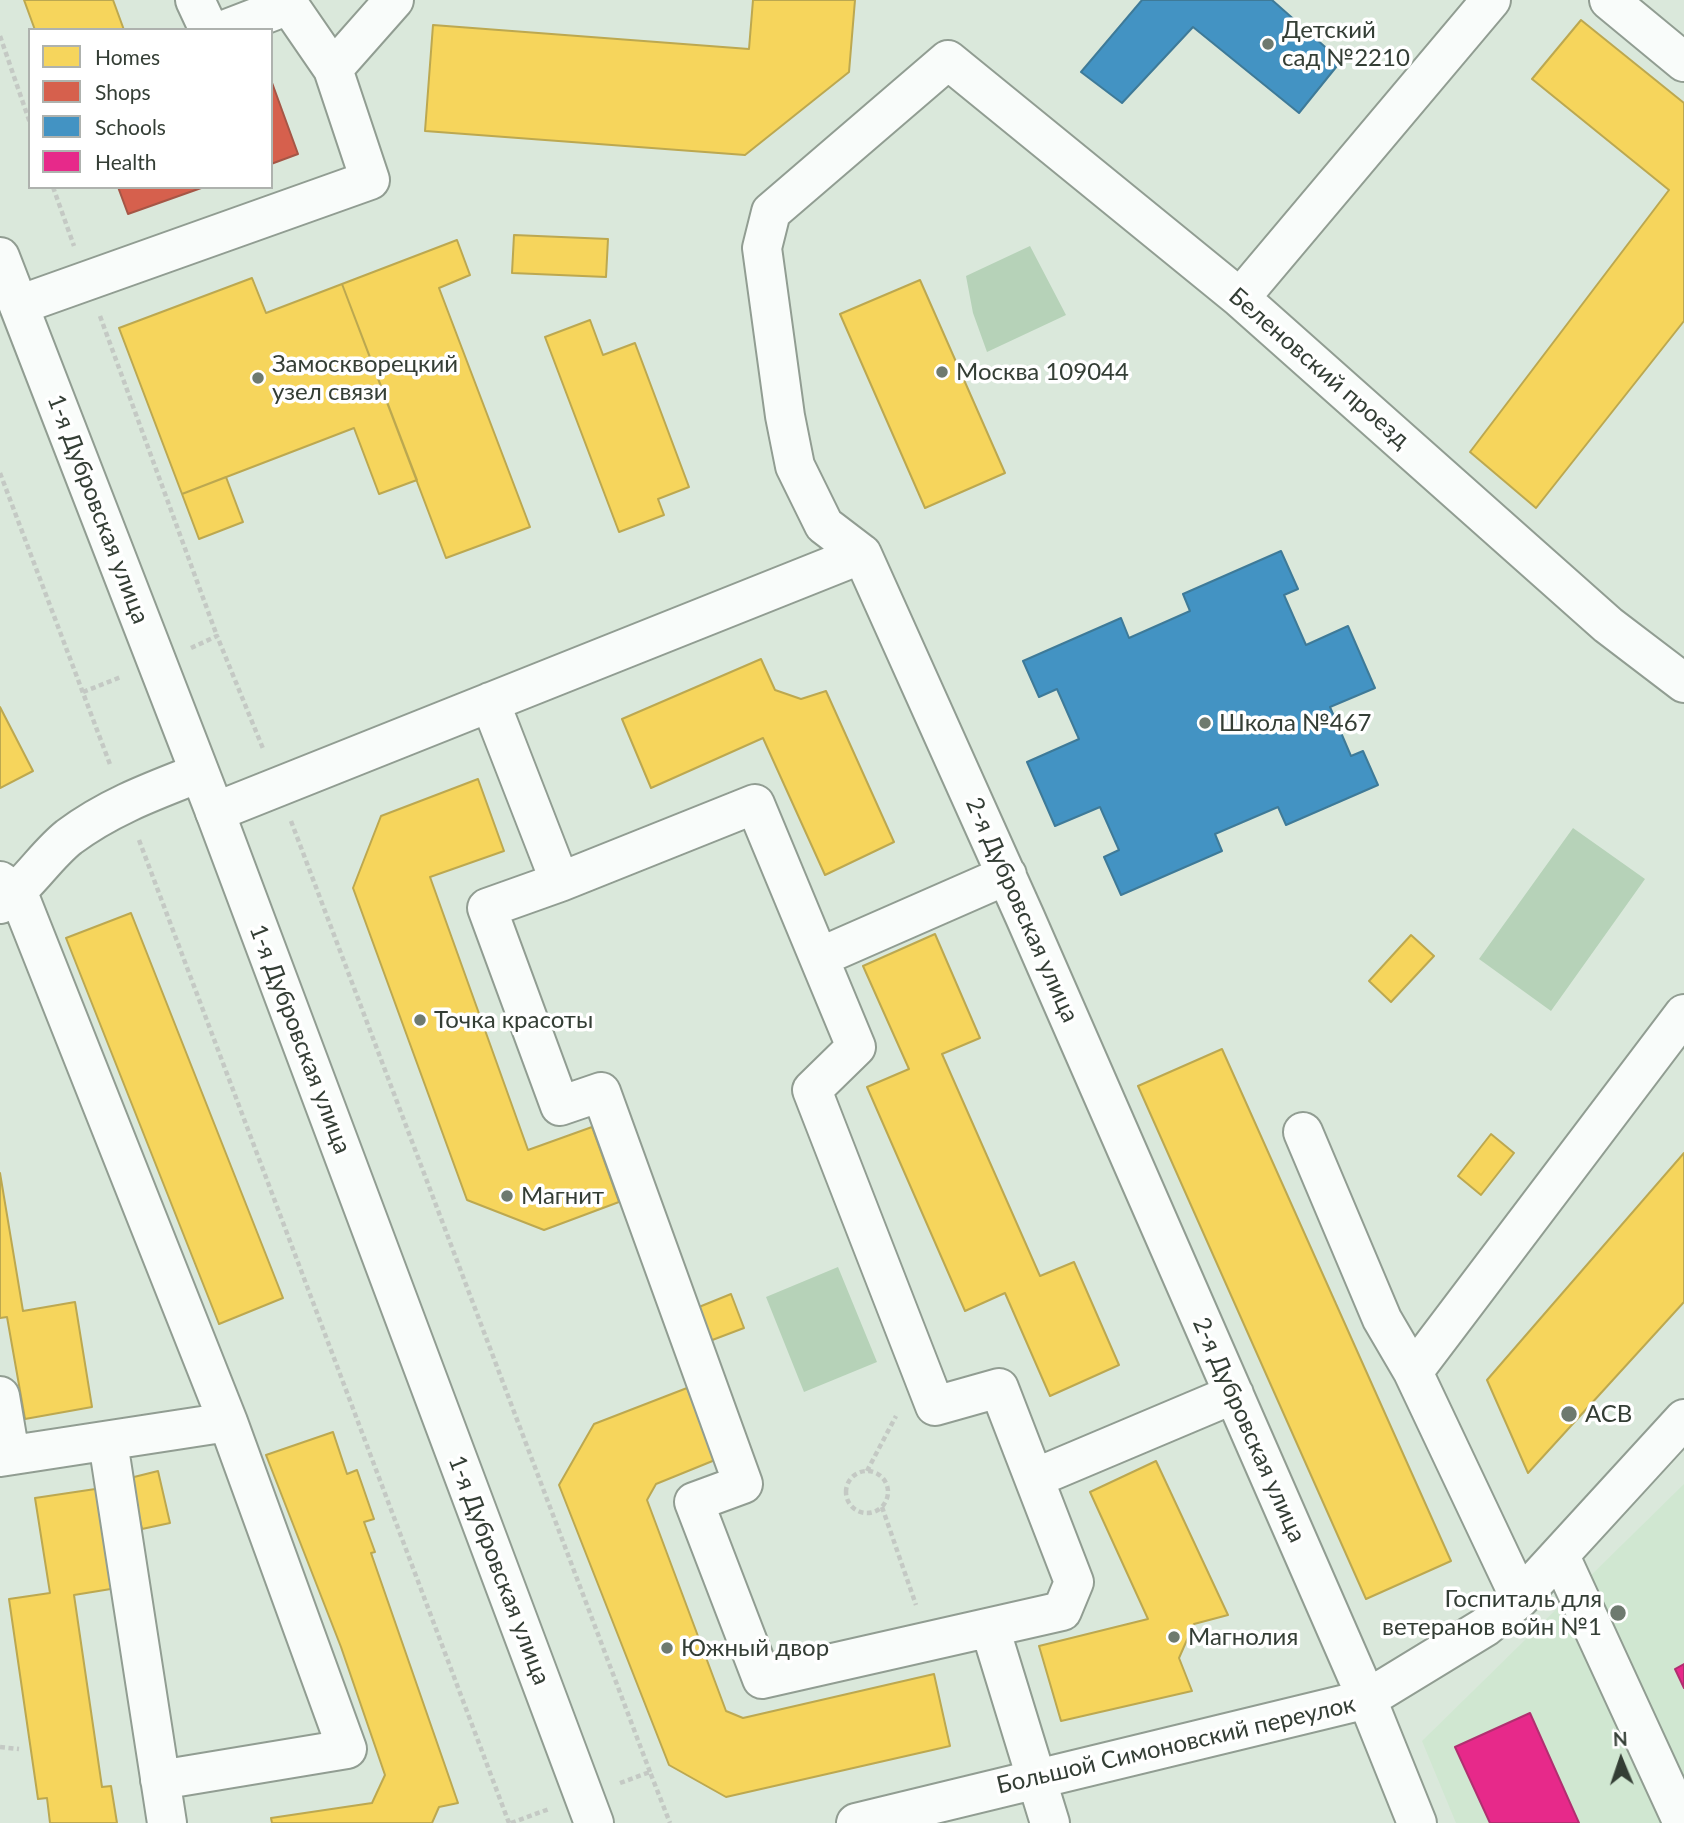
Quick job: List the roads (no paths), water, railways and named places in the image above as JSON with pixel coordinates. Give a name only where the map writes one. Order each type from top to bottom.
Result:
[{"type":"street","points":[[195,0],[208,28]]},
{"type":"street","points":[[333,69],[394,0]]},
{"type":"street","points":[[1240,298],[1491,0]]},
{"type":"street","points":[[1609,0],[1684,62]]},
{"type":"street","points":[[19,305],[370,180],[333,69],[289,5],[229,28]]},
{"type":"street","name":"Беленовский проезд","points":[[948,60],[1240,298],[1608,625],[1684,683]]},
{"type":"street","name":"2-я Дубровская улица","points":[[948,60],[771,212],[762,248],[785,416],[795,466],[824,525],[862,554],[1007,875],[1234,1394],[1367,1699],[1417,1823]]},
{"type":"street","name":"1-я Дубровская улица","points":[[0,257],[215,812],[594,1823]]},
{"type":"street","points":[[215,812],[862,554]]},
{"type":"street","points":[[491,702],[560,882]]},
{"type":"street","points":[[160,1780],[347,1749],[228,1422],[6,893],[68,838],[125,801],[199,773]]},
{"type":"street","points":[[755,804],[820,957],[856,1047],[812,1090],[935,1406],[999,1388],[1074,1582],[1062,1611],[762,1679],[694,1502],[743,1484],[601,1092],[560,1107],[487,908],[560,882],[755,804]]},
{"type":"street","points":[[820,957],[1007,875]]},
{"type":"street","points":[[1413,1372],[1684,1014]]},
{"type":"street","points":[[1303,1132],[1382,1319],[1413,1372],[1520,1598]]},
{"type":"street","points":[[1035,1478],[1234,1394]]},
{"type":"street","points":[[0,1396],[5,1456],[228,1422]]},
{"type":"street","name":"Большой Симоновский переулок","points":[[856,1823],[1367,1699],[1476,1633],[1520,1598],[1684,1419]]},
{"type":"street","points":[[107,1441],[167,1823]]},
{"type":"street","points":[[1560,1556],[1683,1823]]},
{"type":"street","points":[[990,1628],[1050,1823]]},
{"type":"place","name":"Детский сад №2210","points":[[1268,44]]},
{"type":"place","name":"Москва 109044","points":[[942,372]]},
{"type":"place","name":"Замоскворецкий узел связи","points":[[258,378]]},
{"type":"place","name":"Школа №467","points":[[1205,723]]},
{"type":"place","name":"Точка красоты","points":[[420,1020]]},
{"type":"place","name":"Магнит","points":[[507,1196]]},
{"type":"place","name":"АСВ","points":[[1569,1414]]},
{"type":"place","name":"Госпиталь для ветеранов войн №1","points":[[1618,1613]]},
{"type":"place","name":"Магнолия","points":[[1174,1637]]},
{"type":"place","name":"Южный двор","points":[[667,1648]]}]
